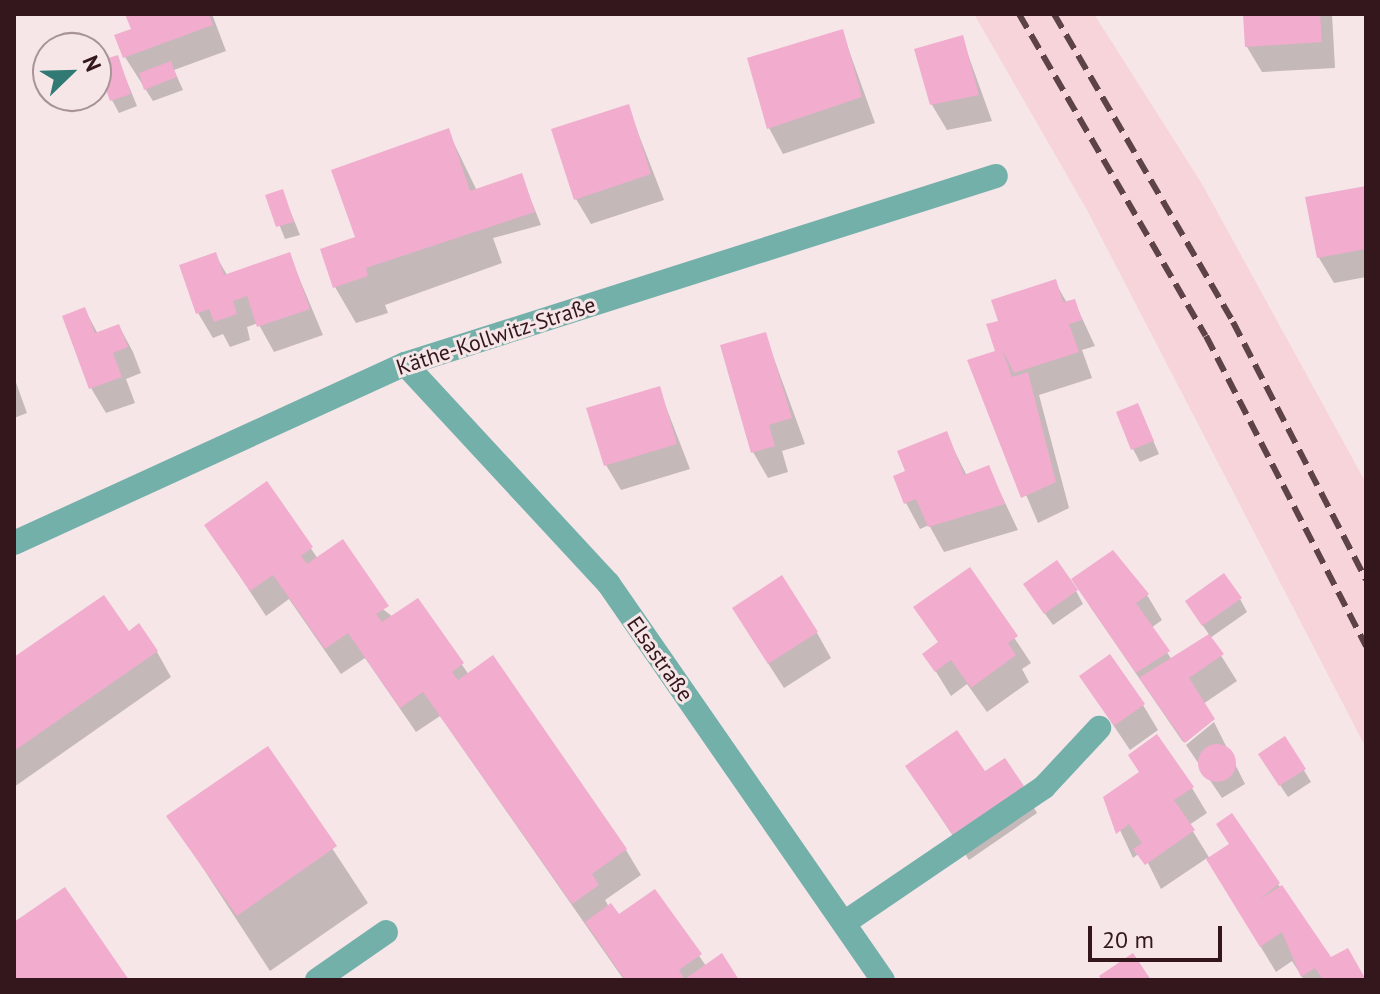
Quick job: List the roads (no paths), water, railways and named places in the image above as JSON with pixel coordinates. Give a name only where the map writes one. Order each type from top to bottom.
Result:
[{"type":"street","name":"Käthe-Kollwitz-Straße","points":[[14,543],[405,364],[996,176]]},
{"type":"street","name":"Elsastraße","points":[[405,364],[608,583],[883,980]]},
{"type":"street","points":[[844,923],[1044,787],[1099,728]]},
{"type":"street","points":[[317,980],[386,932]]},
{"type":"railway","points":[[1019,14],[1206,336],[1366,646]]},
{"type":"railway","points":[[1054,14],[1233,322],[1366,580]]}]
